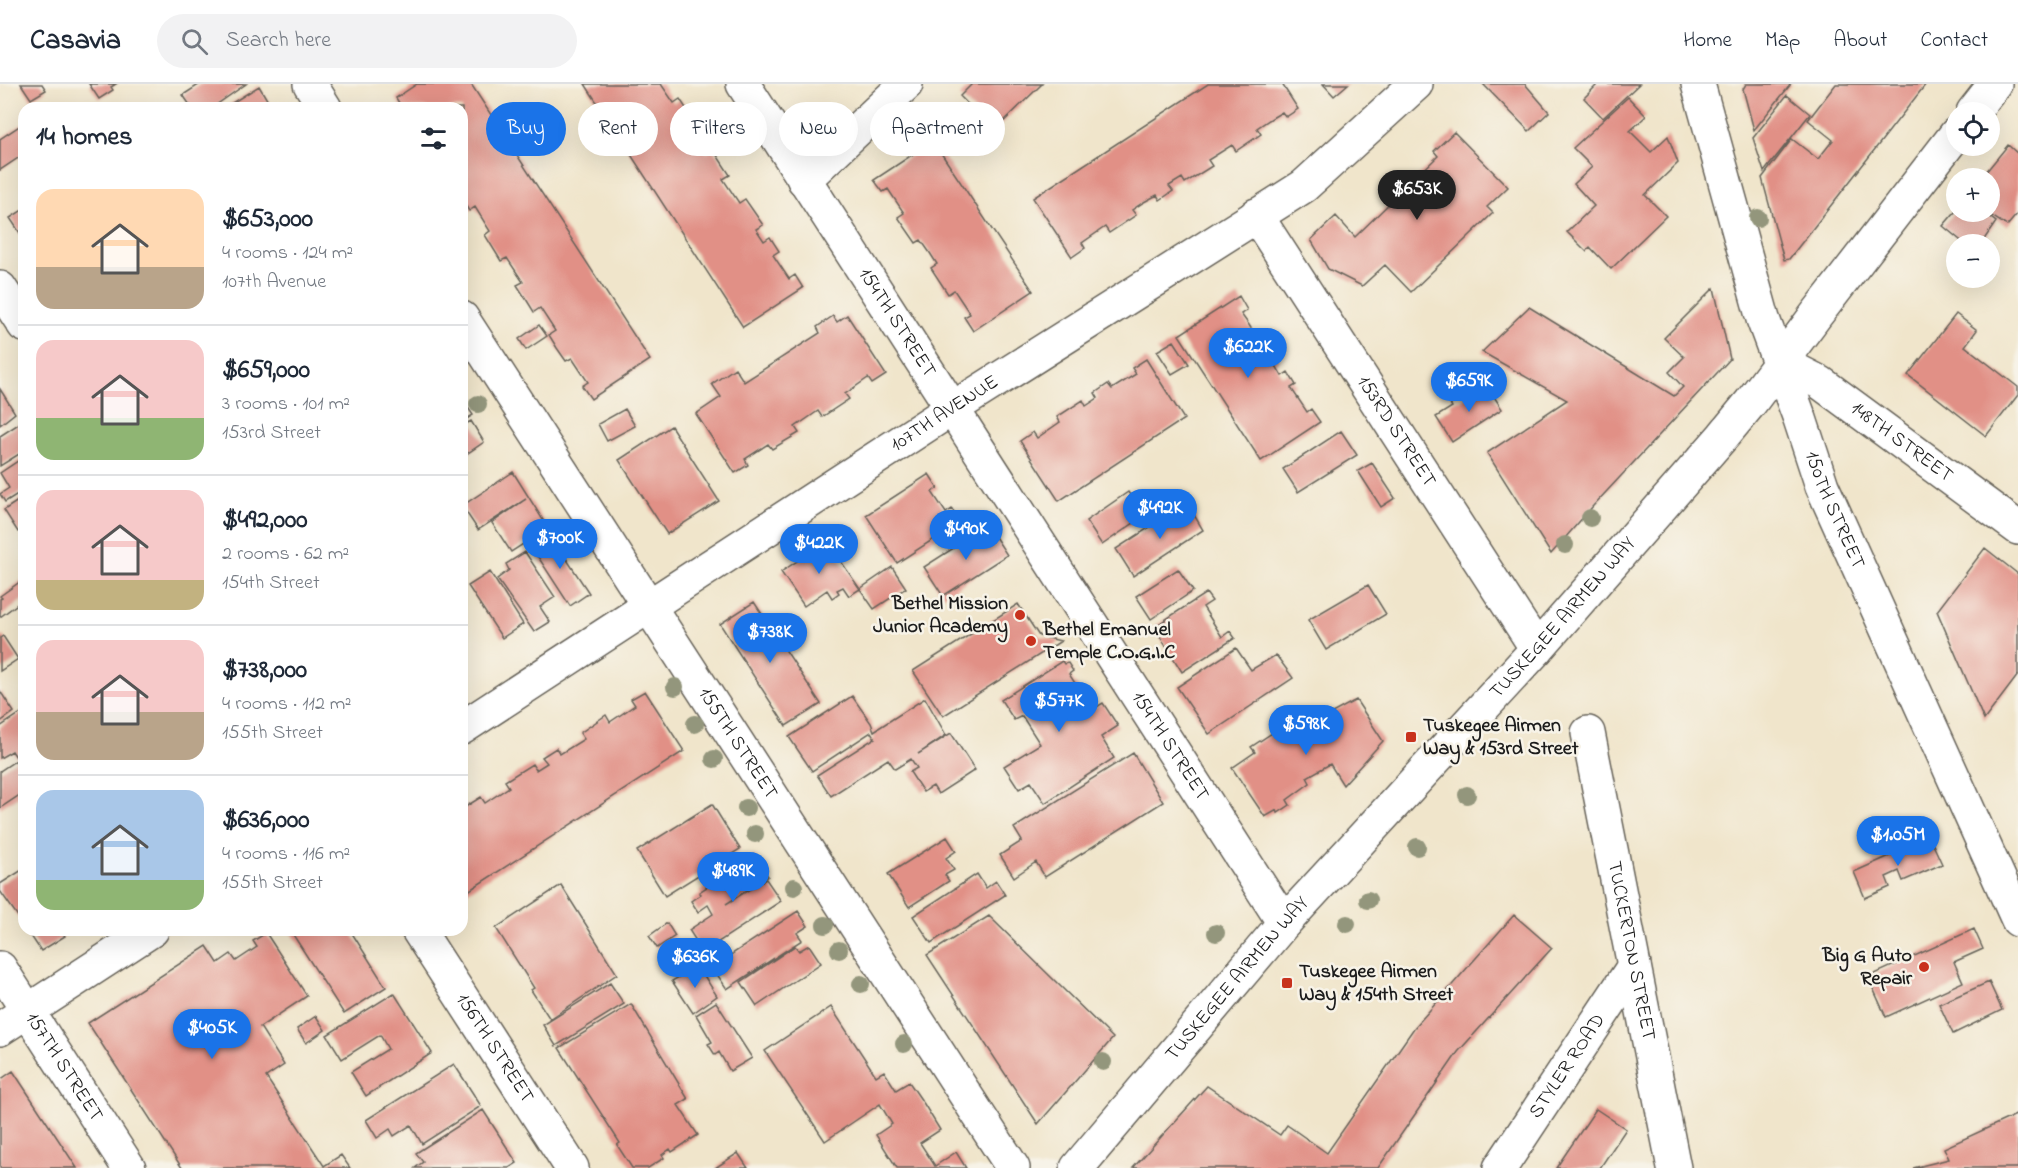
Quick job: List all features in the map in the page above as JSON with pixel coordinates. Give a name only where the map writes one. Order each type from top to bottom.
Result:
[{"type":"street","points":[[310,84],[321,102]]},
{"type":"street","name":"154TH STREET","points":[[743,84],[1284,923]]},
{"type":"street","points":[[804,180],[906,84]]},
{"type":"street","name":"107TH AVENUE","points":[[468,724],[953,408],[1304,186],[1416,84]]},
{"type":"street","name":"150TH STREET","points":[[1698,84],[1763,319],[1822,486],[2018,920]]},
{"type":"street","points":[[1981,102],[1995,84]]},
{"type":"street","name":"TUSKEGEE AIRMEN WAY","points":[[1077,1168],[1284,923],[1537,650],[1744,411],[1946,147]]},
{"type":"street","name":"153RD STREET","points":[[1256,215],[1537,650]]},
{"type":"street","points":[[0,288],[18,316]]},
{"type":"street","name":"155TH STREET","points":[[468,327],[1013,1168]]},
{"type":"street","name":"148TH STREET","points":[[1780,362],[1821,383],[2018,528]]},
{"type":"street","name":"TUCKERTON STREET","points":[[1588,733],[1674,1168]]},
{"type":"street","points":[[0,1029],[143,936]]},
{"type":"street","name":"156TH STREET","points":[[421,936],[572,1168]]},
{"type":"street","name":"STYLER ROAD","points":[[1500,1168],[1634,966]]},
{"type":"street","name":"157TH STREET","points":[[0,968],[129,1168]]},
{"type":"building","points":[[21,84],[42,84],[46,90],[31,99]]},
{"type":"building","points":[[89,84],[116,84],[111,87],[113,90],[99,99]]},
{"type":"building","points":[[200,84],[246,84],[220,102],[188,102],[183,95]]},
{"type":"building","points":[[417,84],[471,84],[486,107],[486,156],[518,156],[650,360],[591,399],[582,386],[588,382],[572,358],[566,361],[557,348],[549,335],[555,331],[540,308],[534,312],[517,285],[523,282],[507,258],[501,261],[485,235],[490,231],[475,207],[469,211],[468,209],[468,102],[398,102],[396,98]]},
{"type":"building","points":[[585,84],[661,84],[673,102],[670,102],[670,156],[718,156],[730,175],[723,179],[739,203],[745,199],[763,225],[756,229],[764,241],[770,237],[779,251],[773,255],[789,279],[795,275],[803,288],[743,327],[632,156],[658,156],[658,102],[597,102]]},
{"type":"building","points":[[972,84],[1042,84],[1005,120],[1005,102],[966,102],[960,96]]},
{"type":"building","points":[[1208,84],[1282,84],[1298,109],[1286,117],[1282,112],[1272,118],[1257,128],[1261,134],[1236,151],[1232,145],[1208,160],[1212,166],[1185,183],[1182,178],[1169,186],[1173,191],[1160,200],[1157,195],[1144,202],[1132,210],[1136,215],[1109,233],[1105,227],[1082,243],[1085,248],[1072,257],[1033,198]]},
{"type":"building","points":[[1323,84],[1348,84],[1334,96]]},
{"type":"building","points":[[1483,84],[1525,84],[1549,112],[1529,131]]},
{"type":"building","points":[[1594,84],[1639,84],[1603,118],[1584,98],[1596,86]]},
{"type":"building","points":[[1746,84],[1791,84],[1754,130],[1743,89]]},
{"type":"building","points":[[1836,84],[1926,84],[1789,259],[1784,260],[1762,178],[1792,139],[1818,159],[1822,154],[1833,140],[1808,120]]},
{"type":"building","points":[[259,86],[268,102],[234,102]]},
{"type":"building","points":[[1787,95],[1810,114],[1764,172],[1753,138]]},
{"type":"building","points":[[1628,97],[1646,116],[1630,131],[1651,152],[1668,136],[1678,163],[1645,195],[1666,216],[1611,269],[1590,247],[1586,251],[1567,232],[1594,206],[1574,184],[1592,167],[1573,148]]},
{"type":"building","points":[[18,127],[18,158],[0,170],[0,139]]},
{"type":"building","points":[[1454,132],[1508,187],[1487,207],[1493,213],[1411,292],[1385,265],[1362,286],[1328,269],[1311,240],[1336,216],[1355,237],[1438,156],[1434,151]]},
{"type":"building","points":[[2008,145],[2018,154],[2018,213],[2007,226],[2000,221],[2000,168],[1989,168]]},
{"type":"building","points":[[910,156],[943,156],[1033,291],[973,331],[964,317],[970,314],[954,290],[948,294],[931,268],[937,264],[930,253],[921,240],[916,243],[898,217],[904,213],[888,189],[883,192],[874,180]]},
{"type":"building","points":[[18,213],[18,230],[10,218]]},
{"type":"building","points":[[1946,222],[1996,222],[1988,234],[1953,234],[1943,226]]},
{"type":"building","points":[[1714,288],[1730,359],[1551,554],[1487,453],[1567,400],[1482,352],[1529,307],[1674,396],[1683,387],[1669,372],[1684,357],[1664,338]]},
{"type":"building","points":[[1239,296],[1247,310],[1241,314],[1257,338],[1263,334],[1280,360],[1275,364],[1282,376],[1288,372],[1296,385],[1291,388],[1307,412],[1311,409],[1320,422],[1261,461],[1179,335]]},
{"type":"building","points":[[1956,314],[1977,330],[1965,346],[2018,387],[2018,395],[1986,436],[1908,375]]},
{"type":"building","points":[[847,315],[886,375],[872,384],[868,378],[845,394],[849,399],[822,417],[818,411],[795,427],[799,433],[772,449],[768,444],[745,459],[748,465],[735,473],[696,414],[721,397],[712,384],[735,368],[744,382],[820,333],[817,327],[833,316],[837,322]]},
{"type":"building","points":[[539,325],[547,336],[526,350],[519,339]]},
{"type":"building","points":[[1174,341],[1189,364],[1172,374],[1157,351]]},
{"type":"building","points":[[1146,359],[1184,419],[1059,501],[1020,441],[1033,432],[1037,438],[1060,422],[1057,417],[1083,400],[1086,406],[1098,398],[1095,393],[1108,384],[1112,389],[1136,374],[1132,368]]},
{"type":"building","points":[[1486,384],[1502,409],[1452,442],[1436,417],[1452,407],[1450,404]]},
{"type":"building","points":[[0,389],[15,413],[0,425]]},
{"type":"building","points":[[468,408],[473,415],[468,418]]},
{"type":"building","points":[[625,409],[635,426],[607,441],[598,424]]},
{"type":"building","points":[[471,421],[484,442],[468,453],[468,423]]},
{"type":"building","points":[[18,424],[18,455],[0,466],[0,436]]},
{"type":"building","points":[[671,426],[719,501],[667,534],[619,460]]},
{"type":"building","points":[[1341,431],[1357,455],[1298,492],[1283,469]]},
{"type":"building","points":[[18,461],[18,494],[5,502],[0,494],[9,488],[0,473]]},
{"type":"building","points":[[1372,463],[1395,498],[1381,507],[1358,471]]},
{"type":"building","points":[[513,472],[548,528],[511,552],[492,523],[526,499],[478,530],[468,515],[468,502]]},
{"type":"building","points":[[929,474],[938,488],[932,492],[946,513],[952,509],[960,522],[897,563],[866,515]]},
{"type":"building","points":[[1128,492],[1144,516],[1102,545],[1086,521]]},
{"type":"building","points":[[18,501],[18,532],[4,510]]},
{"type":"building","points":[[1187,503],[1203,530],[1133,576],[1116,549]]},
{"type":"building","points":[[988,526],[1007,555],[943,596],[924,567]]},
{"type":"building","points":[[550,534],[589,593],[570,606],[531,546]]},
{"type":"building","points":[[827,541],[860,589],[849,596],[843,587],[837,590],[839,593],[832,598],[827,590],[804,606],[781,572]]},
{"type":"building","points":[[1985,548],[2018,574],[2018,675],[1984,720],[1937,611]]},
{"type":"building","points":[[525,552],[555,597],[540,607],[550,622],[534,632],[497,579],[509,570],[506,564]]},
{"type":"building","points":[[892,567],[906,588],[874,609],[860,589]]},
{"type":"building","points":[[1178,569],[1193,591],[1151,619],[1136,596]]},
{"type":"building","points":[[490,572],[523,624],[502,638],[468,586]]},
{"type":"building","points":[[18,583],[18,604],[0,617],[0,599],[2,598],[0,596]]},
{"type":"building","points":[[1368,585],[1386,614],[1326,650],[1308,620]]},
{"type":"building","points":[[1206,593],[1212,601],[1203,607],[1222,637],[1230,631],[1235,638],[1182,672],[1154,627]]},
{"type":"building","points":[[754,602],[821,704],[786,726],[720,624]]},
{"type":"building","points":[[1018,604],[1039,636],[1061,641],[943,716],[913,671]]},
{"type":"building","points":[[3,636],[18,659],[0,671],[0,638]]},
{"type":"building","points":[[1236,648],[1251,670],[1276,655],[1293,678],[1209,734],[1177,687]]},
{"type":"building","points":[[1062,661],[1064,664],[1068,663],[1073,671],[1069,674],[1082,694],[1087,694],[1092,710],[1103,703],[1118,726],[1101,737],[1114,758],[1045,803],[1031,782],[1019,789],[1004,766],[1040,744],[1022,716],[1014,720],[1001,700]]},
{"type":"building","points":[[0,691],[14,712],[0,722]]},
{"type":"building","points":[[645,691],[684,751],[468,891],[468,805],[481,797],[485,803],[509,787],[505,781],[532,764],[536,770],[547,763],[542,757],[556,748],[560,754],[584,739],[580,733],[606,715],[610,722],[635,705],[631,699]]},
{"type":"building","points":[[852,696],[874,731],[925,698],[946,735],[918,754],[951,733],[975,770],[938,794],[933,786],[923,792],[910,772],[917,768],[911,759],[895,769],[888,759],[831,796],[817,775],[875,738],[871,732],[812,771],[789,737]]},
{"type":"building","points":[[1356,700],[1383,741],[1343,785],[1330,764],[1307,777],[1310,783],[1287,800],[1290,805],[1278,813],[1277,810],[1265,817],[1232,768],[1255,752],[1251,747],[1275,731],[1272,727],[1296,711],[1312,735],[1336,719],[1332,713]]},
{"type":"building","points":[[18,715],[18,756],[16,757],[12,751],[0,758],[0,727]]},
{"type":"building","points":[[1133,753],[1163,802],[1045,877],[1036,862],[1014,877],[1000,855],[1022,841],[1014,828]]},
{"type":"building","points":[[18,759],[18,796],[0,808],[0,771]]},
{"type":"building","points":[[712,804],[740,849],[665,896],[637,851]]},
{"type":"building","points":[[947,837],[956,851],[946,858],[954,870],[945,875],[949,881],[909,907],[888,874]]},
{"type":"building","points":[[1930,838],[1942,864],[1903,881],[1899,871],[1886,877],[1890,887],[1865,898],[1854,872]]},
{"type":"building","points":[[754,856],[768,876],[726,904],[766,879],[781,901],[703,952],[689,930],[713,914],[708,905],[698,912],[691,901],[701,894],[699,892]]},
{"type":"building","points":[[18,873],[18,916],[0,891],[0,884]]},
{"type":"building","points":[[977,874],[986,888],[996,881],[1005,895],[931,943],[913,916]]},
{"type":"building","points":[[561,885],[617,974],[550,1019],[531,990],[534,988],[496,928]]},
{"type":"building","points":[[798,911],[808,926],[797,933],[802,940],[727,989],[712,967]]},
{"type":"building","points":[[1514,915],[1552,948],[1458,1052],[1378,1168],[1133,1168],[1207,1086],[1280,1135],[1287,1125],[1327,1153],[1414,1028]]},
{"type":"building","points":[[989,916],[1113,1038],[1038,1124],[927,955]]},
{"type":"building","points":[[667,923],[675,936],[657,948],[649,936]]},
{"type":"building","points":[[1974,929],[1983,949],[1954,962],[1963,982],[1886,1017],[1868,977]]},
{"type":"building","points":[[31,936],[65,936],[41,951]]},
{"type":"building","points":[[261,936],[268,936],[307,996],[260,1027],[284,1065],[266,1077],[324,1166],[341,1155],[350,1168],[182,1168],[88,1023],[207,946],[218,963],[231,954],[236,961],[257,947],[253,941]]},
{"type":"building","points":[[294,936],[354,936],[386,987],[344,1014]]},
{"type":"building","points":[[809,945],[821,963],[757,1006],[741,982],[795,946],[799,951]]},
{"type":"building","points":[[698,966],[717,996],[693,1013],[672,981]]},
{"type":"building","points":[[1989,982],[2002,1010],[1953,1034],[1939,1004]]},
{"type":"building","points":[[610,983],[624,1004],[556,1046],[543,1025]]},
{"type":"building","points":[[394,993],[432,1053],[366,1096],[351,1072],[388,1049],[380,1035],[342,1059],[327,1035]]},
{"type":"building","points":[[716,1002],[752,1058],[730,1071],[719,1052],[715,1055],[708,1044],[712,1042],[696,1015]]},
{"type":"building","points":[[631,1004],[688,1099],[678,1105],[698,1135],[672,1152],[670,1149],[662,1155],[664,1158],[648,1168],[632,1168],[617,1145],[620,1143],[559,1048]]},
{"type":"building","points":[[831,1007],[876,1076],[884,1071],[896,1090],[909,1082],[924,1104],[940,1130],[920,1143],[935,1166],[956,1152],[966,1168],[897,1168],[876,1135],[892,1124],[880,1104],[825,1141],[765,1051]]},
{"type":"building","points":[[316,1016],[325,1030],[306,1043],[297,1029]]},
{"type":"building","points":[[454,1064],[481,1106],[422,1144],[411,1125],[394,1136],[390,1129],[377,1138],[366,1120]]},
{"type":"building","points":[[13,1071],[77,1168],[0,1168],[0,1080]]},
{"type":"building","points":[[1596,1109],[1626,1129],[1600,1168],[1556,1168]]},
{"type":"building","points":[[483,1110],[517,1163],[509,1168],[415,1168],[423,1162],[416,1153]]},
{"type":"building","points":[[2018,1114],[2018,1168],[1913,1168],[1949,1159],[1944,1148]]},
{"type":"building","points":[[738,1153],[748,1168],[715,1168]]},
{"type":"place","name":"Bethel Mission Junior Academy","points":[[1020,615]]},
{"type":"place","name":"Bethel Emanuel Temple C.O.G.I.C","points":[[1031,641]]},
{"type":"place","name":"Tuskegee Airmen Way & 153rd Street","points":[[1411,737]]},
{"type":"place","name":"Big G Auto Repair","points":[[1924,967]]},
{"type":"place","name":"Tuskegee Airmen Way & 154th Street","points":[[1287,983]]}]
